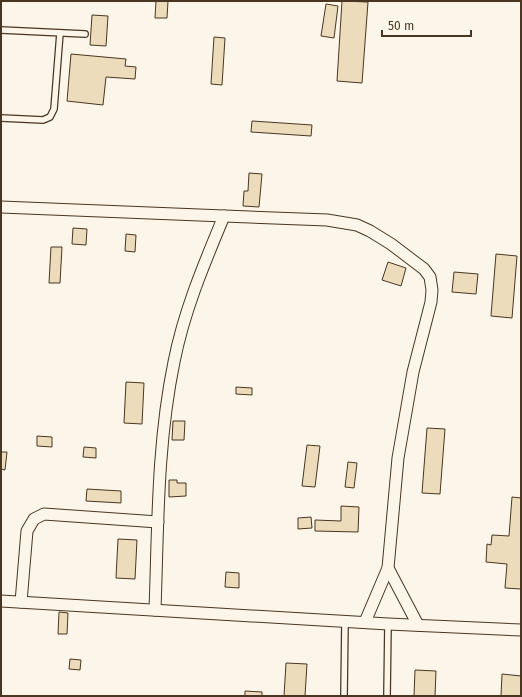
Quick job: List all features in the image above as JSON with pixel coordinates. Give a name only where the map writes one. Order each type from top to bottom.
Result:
[{"type":"street","points":[[1,207],[327,220],[358,225],[370,231],[391,244],[424,269],[430,277],[432,290],[431,302],[413,372],[398,458],[388,568],[365,622]]},
{"type":"street","points":[[155,610],[161,446],[174,363],[180,335],[196,284],[224,216]]},
{"type":"street","points":[[21,602],[27,530],[34,519],[44,514],[158,522]]},
{"type":"street","points":[[388,568],[418,625]]},
{"type":"street","points":[[1,601],[388,624],[521,630]]},
{"type":"lane","points":[[1,30],[85,34]]},
{"type":"lane","points":[[1,118],[43,120],[50,117],[54,110],[60,33]]},
{"type":"lane","points":[[344,696],[345,621]]},
{"type":"lane","points":[[387,696],[388,624]]},
{"type":"building","points":[[156,1],[168,1],[167,18],[155,18]]},
{"type":"building","points":[[342,1],[368,2],[362,83],[337,81]]},
{"type":"building","points":[[326,4],[338,6],[334,38],[321,36]]},
{"type":"building","points":[[92,15],[108,16],[106,46],[90,45]]},
{"type":"building","points":[[214,37],[225,38],[222,85],[211,84]]},
{"type":"building","points":[[71,54],[126,59],[125,66],[136,67],[135,79],[106,77],[103,105],[67,101]]},
{"type":"building","points":[[252,121],[312,125],[311,136],[251,132]]},
{"type":"building","points":[[249,173],[262,174],[259,207],[243,206],[244,191],[248,191]]},
{"type":"building","points":[[73,228],[87,229],[86,245],[72,244]]},
{"type":"building","points":[[126,234],[136,235],[135,252],[125,251]]},
{"type":"building","points":[[51,247],[62,247],[60,283],[49,283]]},
{"type":"building","points":[[496,254],[517,256],[512,318],[491,316]]},
{"type":"building","points":[[388,262],[406,268],[401,286],[382,280]]},
{"type":"building","points":[[454,272],[478,274],[476,294],[452,292]]},
{"type":"building","points":[[126,382],[144,383],[142,424],[124,423]]},
{"type":"building","points":[[236,387],[252,388],[252,395],[236,394]]},
{"type":"building","points":[[173,421],[185,421],[184,440],[172,440]]},
{"type":"building","points":[[427,428],[445,429],[440,494],[422,493]]},
{"type":"building","points":[[37,436],[52,437],[52,447],[37,446]]},
{"type":"building","points":[[307,445],[320,446],[315,487],[302,486]]},
{"type":"building","points":[[84,447],[96,448],[96,458],[83,457]]},
{"type":"building","points":[[1,452],[7,452],[5,470],[1,469]]},
{"type":"building","points":[[348,462],[357,463],[354,488],[345,487]]},
{"type":"building","points":[[169,480],[177,480],[177,483],[186,483],[186,496],[169,497]]},
{"type":"building","points":[[87,489],[121,491],[121,503],[86,501]]},
{"type":"building","points":[[512,497],[521,498],[521,589],[505,588],[507,564],[486,562],[487,544],[491,545],[492,535],[509,536]]},
{"type":"building","points":[[341,506],[359,507],[358,532],[315,531],[315,520],[341,521]]},
{"type":"building","points":[[311,517],[312,528],[298,529],[298,518]]},
{"type":"building","points":[[118,539],[137,540],[135,579],[116,578]]},
{"type":"building","points":[[226,572],[239,573],[239,588],[225,587]]},
{"type":"building","points":[[59,612],[68,613],[67,634],[58,634]]},
{"type":"building","points":[[70,659],[81,660],[80,670],[69,669]]},
{"type":"building","points":[[286,663],[307,664],[305,696],[284,696]]},
{"type":"building","points":[[415,670],[436,671],[435,696],[414,696]]},
{"type":"building","points":[[502,674],[521,676],[521,696],[501,696]]},
{"type":"building","points":[[245,691],[262,692],[262,696],[245,696]]}]
